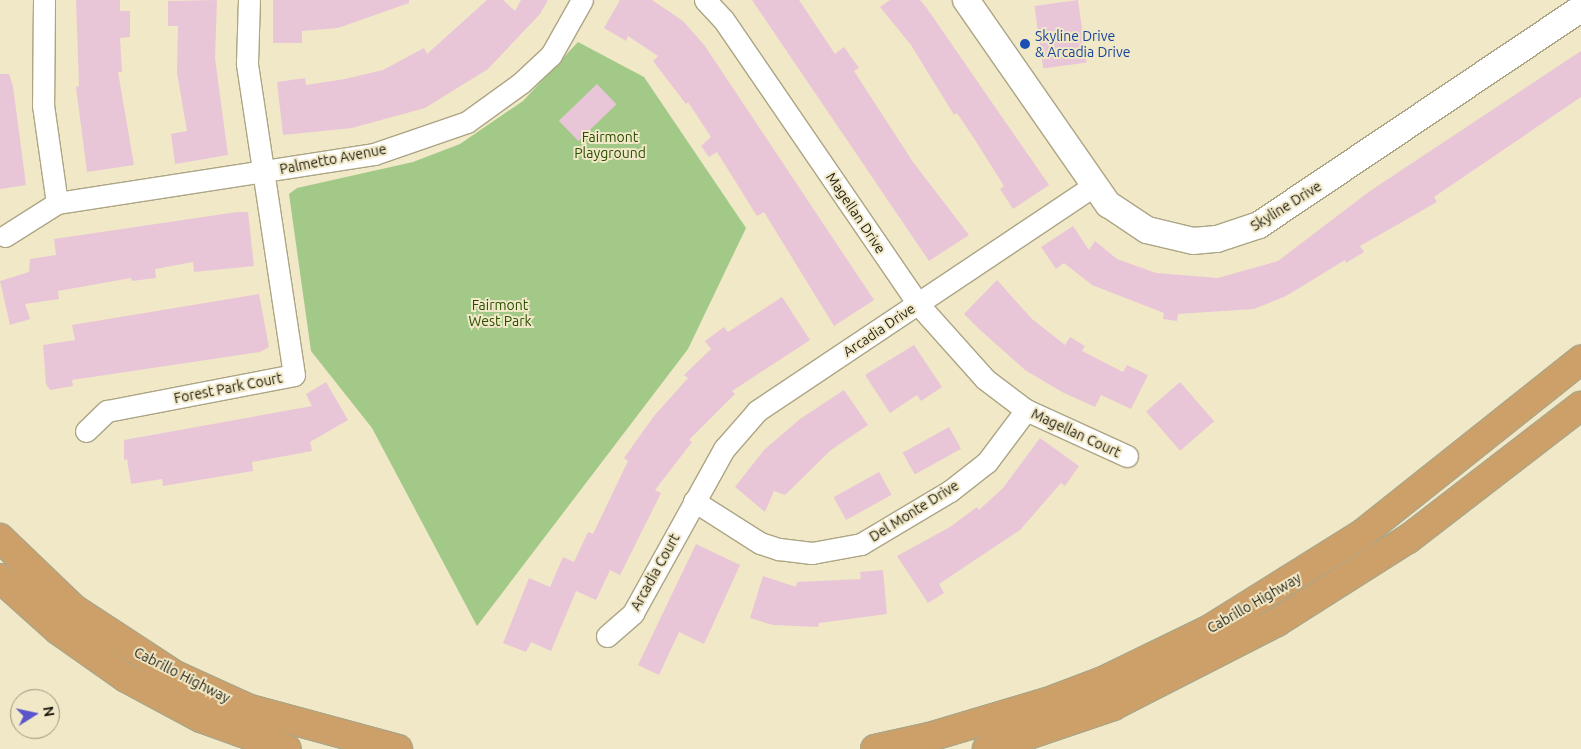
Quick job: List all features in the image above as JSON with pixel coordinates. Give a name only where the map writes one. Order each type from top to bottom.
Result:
[{"type":"highway","name":"Cabrillo Highway","points":[[874,749],[933,736],[1046,702],[1102,681],[1210,629],[1362,534],[1581,360]]},
{"type":"highway","name":"Cabrillo Highway","points":[[987,749],[1113,706],[1277,622],[1408,538],[1581,406]]},
{"type":"highway","name":"Cabrillo Highway","points":[[0,538],[74,609],[175,675],[250,709],[398,749]]},
{"type":"highway","name":"Cabrillo Highway","points":[[0,578],[58,630],[126,678],[201,718],[287,749]]},
{"type":"street","points":[[5,236],[57,203],[43,105],[44,0]]},
{"type":"street","points":[[249,0],[247,63],[266,172]]},
{"type":"street","name":"Palmetto Avenue","points":[[57,203],[374,154],[467,122],[521,83],[551,55],[582,0]]},
{"type":"street","name":"Magellan Drive","points":[[705,0],[723,19],[918,304],[985,379],[1026,410]]},
{"type":"street","name":"Skyline Drive","points":[[966,0],[1093,186],[1127,219],[1169,238],[1193,241],[1238,233],[1277,214],[1581,9]]},
{"type":"street","name":"Forest Park Court","points":[[86,431],[107,411],[294,375],[266,172]]},
{"type":"street","name":"Arcadia Drive","points":[[694,501],[724,449],[757,411],[1093,186]]},
{"type":"street","name":"Magellan Court","points":[[1026,410],[1127,456]]},
{"type":"street","name":"Del Monte Drive","points":[[694,501],[760,543],[779,549],[812,553],[861,544],[950,492],[980,468],[1026,410]]},
{"type":"street","name":"Arcadia Court","points":[[607,636],[633,613],[694,501]]},
{"type":"green space","name":"Fairmont West Park","points":[[578,42],[644,77],[746,228],[688,349],[477,626],[372,428],[311,351],[289,194],[297,188],[413,162],[460,144],[523,101]]},
{"type":"building","points":[[76,0],[120,0],[120,11],[130,11],[130,37],[120,38],[122,72],[118,72],[134,165],[87,172],[76,87],[79,86]]},
{"type":"building","points":[[217,0],[215,58],[228,155],[175,164],[171,134],[187,131],[177,73],[178,26],[168,26],[168,1]]},
{"type":"building","points":[[273,0],[409,0],[409,3],[338,28],[302,31],[302,43],[273,43]]},
{"type":"building","points":[[487,0],[503,0],[515,11],[521,0],[548,0],[540,14],[488,69],[425,108],[352,128],[283,135],[277,82],[305,78],[306,85],[345,79],[383,70],[424,48],[427,54]]},
{"type":"building","points":[[620,0],[652,0],[683,21],[705,46],[874,300],[834,326],[764,212],[757,216],[717,152],[709,157],[701,146],[711,137],[688,102],[686,104],[653,61],[658,56],[628,36],[626,41],[604,28]]},
{"type":"building","points":[[752,0],[799,0],[835,54],[844,47],[859,68],[854,71],[913,162],[969,235],[929,261]]},
{"type":"building","points":[[890,0],[920,0],[1049,185],[1013,209],[1000,189],[1004,186],[975,140],[957,113],[954,115],[911,45],[880,7]]},
{"type":"building","points":[[1078,0],[1087,62],[1043,69],[1034,6]]},
{"type":"building","points":[[1581,51],[1581,97],[1434,197],[1437,202],[1360,246],[1364,252],[1346,263],[1345,260],[1286,296],[1254,309],[1178,314],[1177,321],[1163,319],[1164,313],[1092,285],[1064,263],[1056,269],[1041,247],[1073,226],[1089,250],[1095,241],[1117,259],[1156,273],[1218,278],[1278,261],[1370,191]]},
{"type":"building","points":[[0,74],[9,74],[13,86],[26,185],[0,189]]},
{"type":"building","points":[[597,84],[616,104],[578,141],[559,121]]},
{"type":"building","points":[[237,212],[248,212],[254,266],[194,272],[193,262],[155,269],[156,278],[132,281],[131,278],[58,291],[59,299],[25,304],[30,319],[10,325],[0,281],[29,272],[30,259],[56,255],[54,239]]},
{"type":"building","points":[[997,280],[1032,319],[1065,345],[1070,337],[1085,346],[1082,351],[1123,372],[1127,365],[1148,375],[1131,409],[1101,395],[1095,407],[1062,392],[1025,370],[979,329],[964,314]]},
{"type":"building","points":[[259,294],[269,347],[260,352],[72,380],[73,386],[50,390],[46,384],[43,345],[75,340],[72,325]]},
{"type":"building","points":[[782,297],[810,340],[732,391],[735,394],[689,440],[692,442],[655,490],[661,493],[620,575],[610,570],[596,600],[576,591],[551,651],[531,642],[526,652],[503,643],[529,578],[550,587],[563,557],[574,562],[588,532],[593,534],[628,461],[624,458],[654,416],[688,378],[684,375],[711,349],[705,341],[724,327],[728,332]]},
{"type":"building","points":[[914,345],[942,387],[921,401],[917,395],[890,413],[865,375]]},
{"type":"building","points":[[326,382],[348,420],[310,442],[312,451],[252,462],[253,471],[163,486],[162,479],[131,484],[127,459],[124,460],[124,440],[312,406],[306,394]]},
{"type":"building","points":[[1180,382],[1214,421],[1180,451],[1146,412]]},
{"type":"building","points":[[844,390],[868,425],[831,450],[785,495],[774,491],[765,512],[735,487],[764,450],[800,419]]},
{"type":"building","points":[[949,427],[961,449],[915,475],[903,453]]},
{"type":"building","points":[[1040,438],[1079,466],[1065,486],[1061,483],[1020,530],[939,584],[944,593],[928,603],[897,556],[950,527],[977,507],[979,510],[1003,488]]},
{"type":"building","points":[[879,472],[892,495],[846,520],[834,497]]},
{"type":"building","points":[[696,544],[740,565],[704,644],[679,632],[659,675],[638,665]]},
{"type":"building","points":[[883,570],[887,614],[819,623],[818,627],[773,625],[750,618],[763,576],[796,587],[797,582],[861,579],[860,572]]},
{"type":"place","name":"Skyline Drive & Arcadia Drive","points":[[1025,44]]},
{"type":"park label","name":"Fairmont Playground","points":[[610,146]]}]
